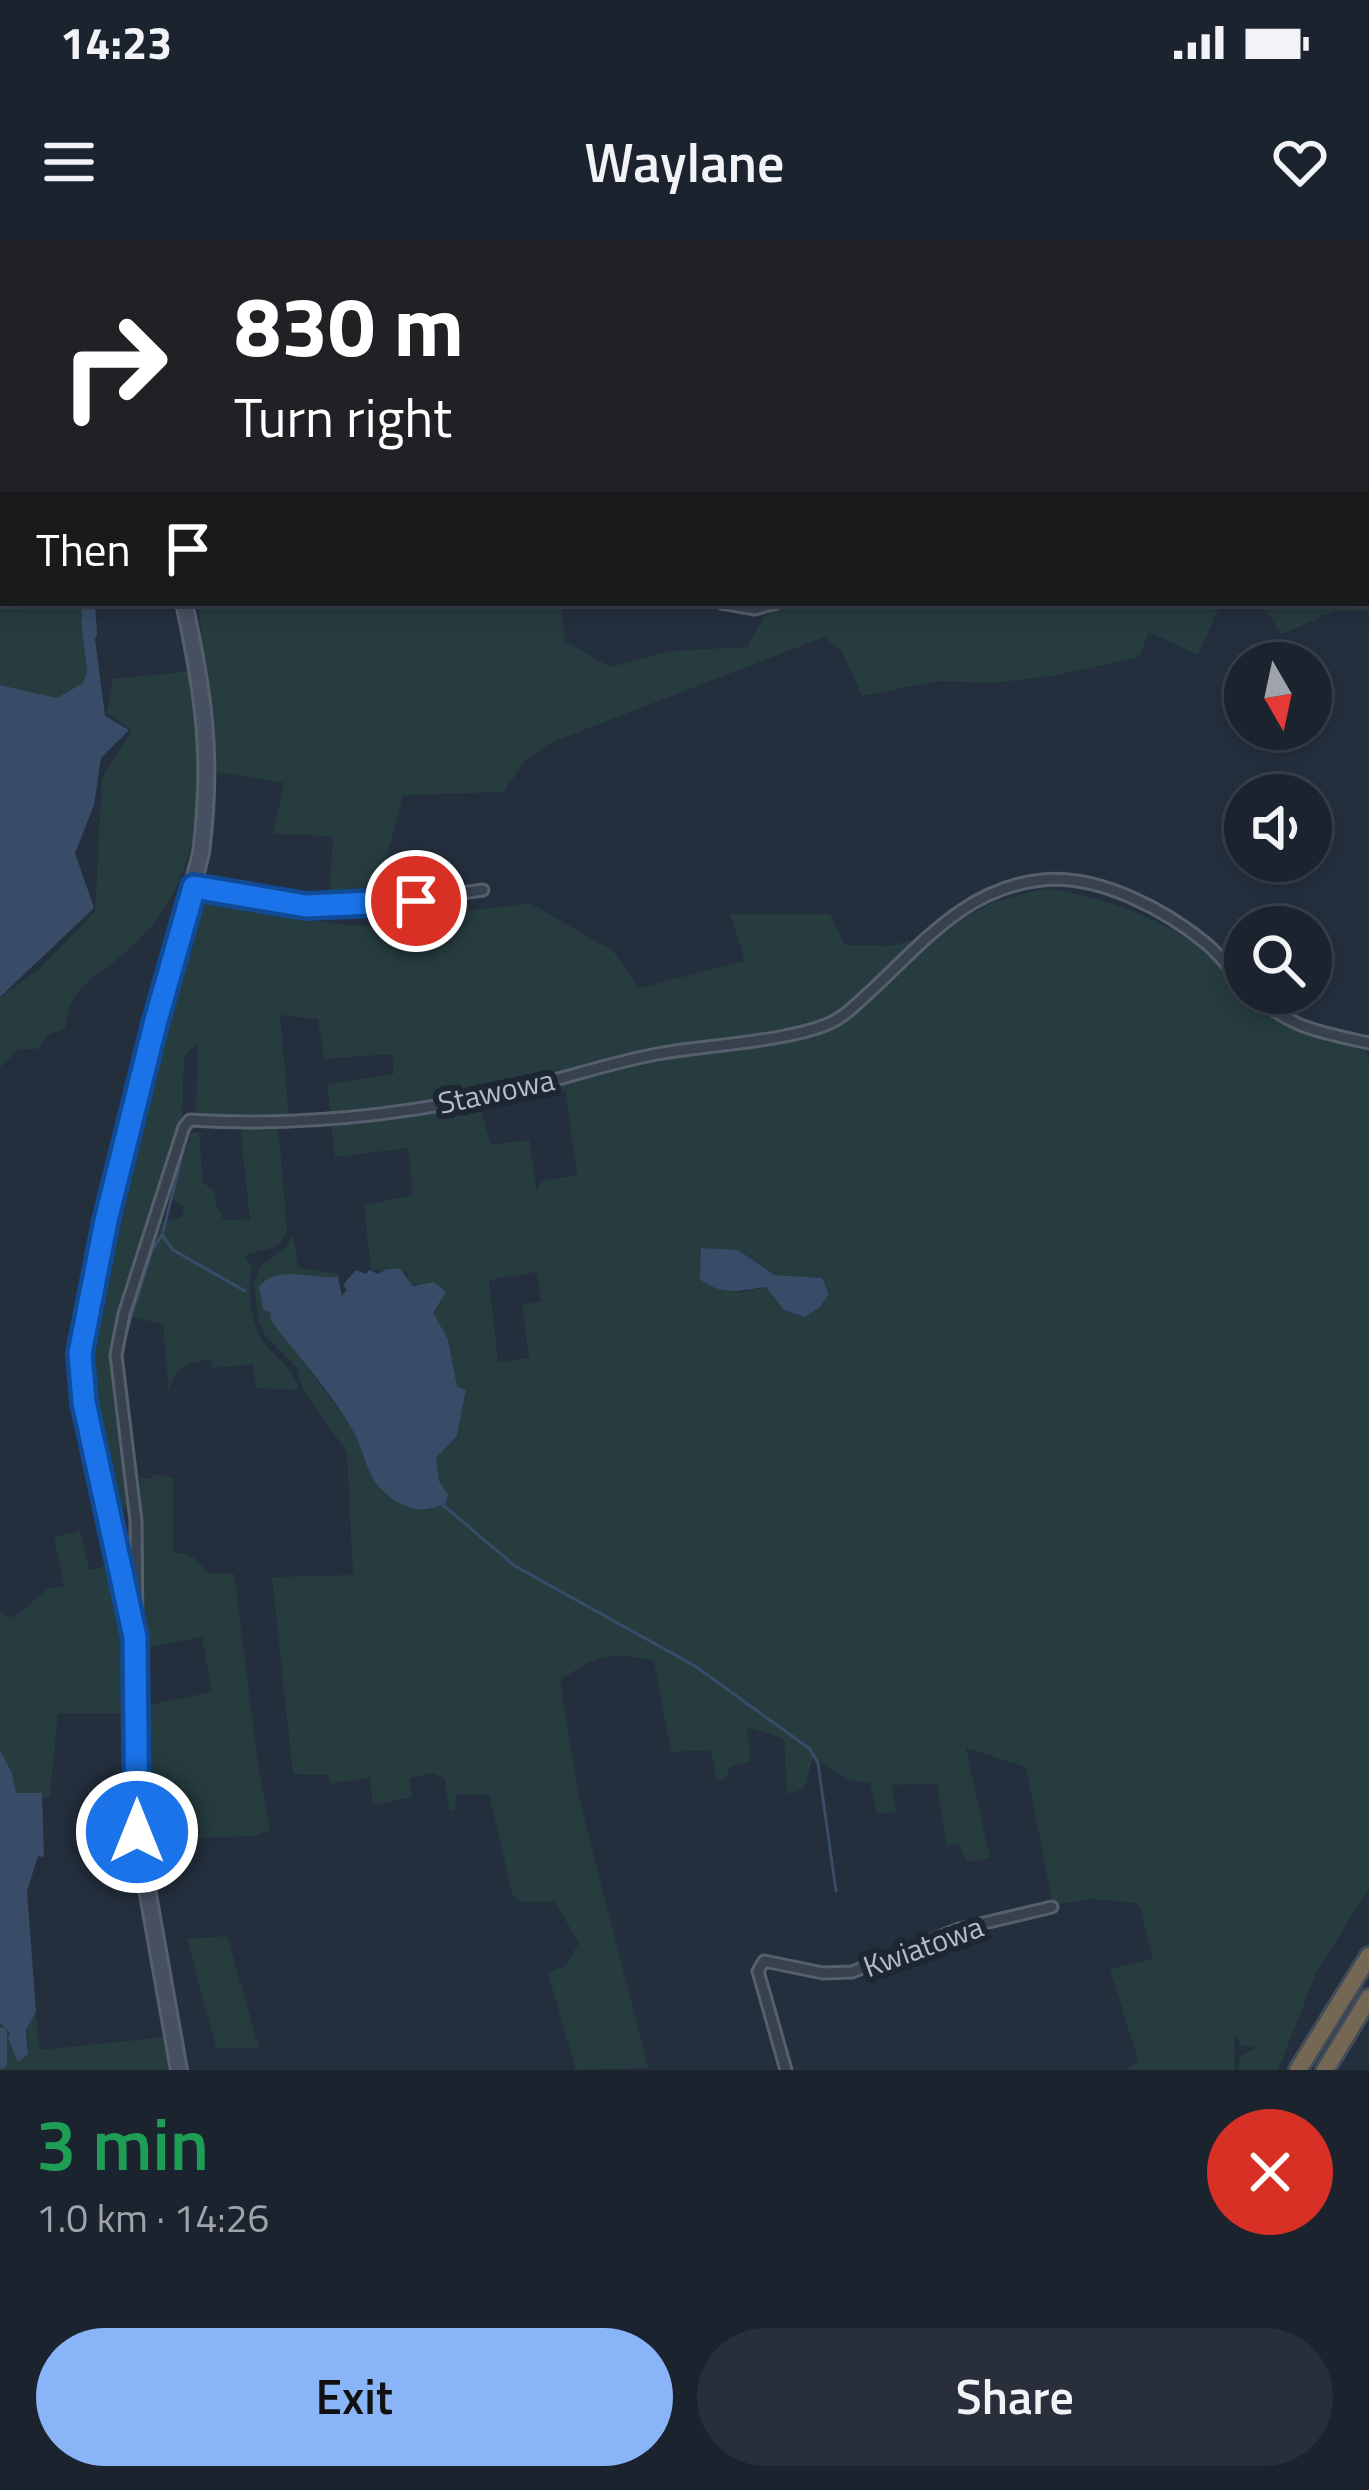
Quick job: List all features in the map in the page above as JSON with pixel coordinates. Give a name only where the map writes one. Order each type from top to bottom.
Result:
[{"type":"highway","points":[[1298,2070],[1369,1956]]},
{"type":"highway","points":[[1325,2070],[1369,1998]]},
{"type":"street","points":[[179,2070],[137,1832],[135,1637],[84,1402],[81,1338],[155,1024],[194,887],[207,796],[206,714],[185,606]]},
{"type":"street","name":"Stawowa","points":[[135,1637],[134,1511],[116,1376],[118,1339],[190,1120],[280,1122],[402,1109],[513,1090],[660,1054],[812,1029],[841,1017],[944,920],[988,896],[1047,879],[1090,884],[1142,904],[1214,950],[1224,962]]},
{"type":"street","points":[[194,887],[306,906],[378,905],[483,890]]},
{"type":"street","points":[[1279,1014],[1307,1031],[1369,1043]]},
{"type":"street","points":[[110,1520],[134,1511]]},
{"type":"street","name":"Kwiatowa","points":[[786,2070],[758,1971],[764,1961],[823,1973],[852,1972],[958,1928],[1052,1907]]},
{"type":"green space","points":[[0,606],[81,606],[84,683],[57,698],[0,685]]},
{"type":"green space","points":[[198,606],[561,606],[565,641],[610,667],[671,651],[747,647],[764,617],[779,606],[1220,606],[1198,655],[1149,632],[1139,657],[1057,675],[994,683],[938,681],[862,696],[841,650],[824,637],[550,743],[524,762],[504,792],[403,795],[384,869],[361,898],[329,901],[333,836],[273,834],[284,783],[216,772]]},
{"type":"green space","points":[[1262,606],[1369,606],[1369,612],[1336,611],[1282,634]]},
{"type":"green space","points":[[193,671],[199,781],[196,817],[178,884],[134,945],[77,993],[65,1029],[49,1034],[37,1049],[19,1049],[0,1067],[0,998],[40,968],[95,912],[102,778],[132,731],[107,713],[113,679]]},
{"type":"green space","points":[[1047,888],[1088,897],[1166,927],[1214,959],[1224,971],[1224,1014],[1268,1014],[1317,1035],[1365,1045],[1369,1063],[1369,1889],[1317,1971],[1278,2070],[1238,2070],[1240,2056],[1257,2048],[1241,2045],[1234,2033],[1235,2070],[1126,2070],[1138,2060],[1110,1969],[1153,1959],[1140,1907],[1092,1899],[1053,1905],[1026,1767],[966,1748],[990,1858],[967,1862],[959,1844],[947,1846],[937,1784],[891,1785],[896,1811],[877,1814],[870,1783],[851,1781],[813,1757],[804,1789],[787,1794],[784,1739],[747,1727],[751,1761],[729,1767],[726,1779],[717,1780],[711,1750],[671,1752],[654,1661],[604,1657],[560,1680],[578,1793],[648,2068],[576,2070],[548,1973],[565,1966],[579,1943],[555,1902],[523,1902],[513,1896],[489,1795],[456,1794],[455,1810],[449,1811],[445,1779],[432,1773],[410,1778],[412,1797],[373,1805],[370,1777],[330,1784],[328,1775],[293,1774],[272,1577],[353,1575],[347,1452],[303,1390],[297,1368],[266,1337],[258,1319],[254,1283],[260,1267],[288,1245],[293,1235],[298,1267],[338,1274],[286,1280],[262,1295],[263,1309],[272,1313],[271,1319],[350,1424],[382,1491],[405,1506],[432,1510],[439,1481],[436,1458],[457,1436],[466,1390],[457,1386],[448,1338],[432,1313],[439,1305],[425,1285],[408,1283],[407,1273],[371,1270],[364,1205],[413,1195],[408,1148],[335,1157],[331,1122],[478,1102],[491,1145],[529,1140],[537,1192],[541,1182],[577,1175],[565,1090],[526,1096],[515,1087],[331,1115],[327,1084],[394,1074],[392,1054],[324,1059],[318,1019],[280,1015],[289,1117],[201,1114],[196,1109],[198,1042],[184,1056],[182,1120],[113,1346],[112,1376],[129,1499],[126,1509],[114,1510],[89,1402],[87,1336],[161,1019],[197,899],[208,895],[292,908],[328,923],[361,925],[530,903],[613,951],[639,988],[745,961],[730,914],[830,914],[845,945],[891,946],[945,930],[993,902]],"holes":[[[738,1250],[774,1275],[821,1278],[829,1294],[805,1317],[784,1310],[766,1287],[738,1293]],[[537,1272],[541,1301],[522,1305],[529,1358],[498,1362],[489,1280]]]},
{"type":"green space","points":[[240,1125],[275,1126],[279,1135],[287,1232],[274,1247],[244,1256],[252,1266],[251,1306],[259,1335],[289,1370],[299,1390],[256,1388],[253,1364],[213,1368],[211,1359],[182,1368],[169,1394],[163,1324],[131,1317],[159,1221],[182,1218],[184,1206],[170,1198],[191,1133],[199,1132],[203,1183],[215,1191],[224,1220],[250,1219]]},
{"type":"green space","points":[[152,1474],[173,1478],[173,1552],[190,1556],[210,1574],[234,1574],[270,1830],[255,1836],[147,1840],[144,1706],[212,1692],[202,1637],[144,1648],[140,1478],[151,1479]]},
{"type":"green space","points":[[80,1530],[89,1570],[112,1565],[129,1661],[128,1713],[58,1714],[50,1796],[42,1799],[41,1793],[16,1793],[0,1750],[0,1610],[15,1617],[47,1589],[64,1586],[54,1538]]},
{"type":"green space","points":[[227,1936],[259,2048],[216,2048],[187,1939]]},
{"type":"green space","points":[[36,2012],[39,2050],[167,2037],[175,2070],[0,2070],[0,2023],[10,2033],[12,2050],[24,2055],[29,2048],[27,2027]]},
{"type":"water","points":[[92,617],[105,716],[129,730],[101,758],[94,805],[75,853],[94,908],[0,997],[0,685],[57,698],[83,683],[87,671],[81,620]]},
{"type":"water","points":[[701,1248],[738,1250],[774,1275],[822,1278],[829,1294],[805,1317],[784,1310],[766,1287],[716,1288],[700,1279]]},
{"type":"water","points":[[400,1269],[413,1286],[434,1282],[446,1292],[433,1313],[448,1339],[457,1386],[466,1390],[457,1436],[436,1458],[439,1481],[448,1495],[446,1503],[428,1509],[404,1505],[376,1483],[344,1416],[270,1319],[271,1313],[263,1309],[259,1287],[285,1274],[338,1277],[342,1296],[347,1290],[343,1285],[356,1270],[378,1274]]},
{"type":"water","points":[[0,1750],[16,1793],[42,1793],[44,1857],[38,1856],[27,1891],[36,2012],[26,2030],[28,2054],[18,2062],[10,2033],[0,2023]]},
{"type":"waterway","points":[[88,606],[90,634]]},
{"type":"waterway","points":[[163,1232],[184,1147]]},
{"type":"waterway","points":[[123,1343],[152,1250],[162,1235],[173,1250],[245,1291]]},
{"type":"waterway","points":[[443,1505],[515,1566],[695,1666],[810,1749],[818,1763],[836,1891]]},
{"type":"waterway","points":[[0,2034],[0,2062]]},
{"type":"route","points":[[137,1832],[135,1637],[84,1402],[80,1353],[106,1221],[194,887],[306,906],[416,901]]}]
